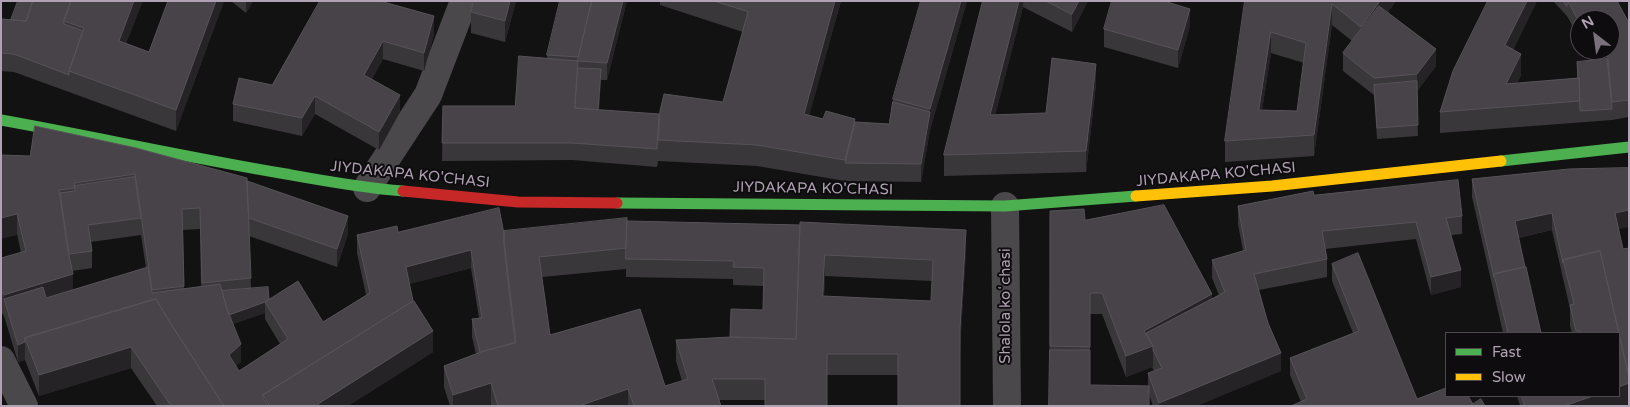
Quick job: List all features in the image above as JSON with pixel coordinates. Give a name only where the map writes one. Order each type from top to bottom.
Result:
[{"type":"street","points":[[367,188],[428,95],[464,1]]},
{"type":"street","name":"JIYDAKAPA KO'CHASI","points":[[1,120],[79,134],[219,164],[367,188],[518,202],[1005,206],[1272,186],[1629,146]]},
{"type":"street","name":"Shalola koʻchasi","points":[[1005,206],[1006,406]]},
{"type":"street","points":[[1,360],[24,406]]},
{"type":"building","points":[[18,1],[33,1],[26,21],[11,20]]},
{"type":"building","points":[[33,1],[71,1],[64,24],[83,31],[69,75],[14,54],[1,53],[1,19],[26,21]]},
{"type":"building","points":[[71,1],[134,1],[119,41],[149,52],[168,1],[216,1],[176,110],[69,71],[84,28],[64,21]]},
{"type":"building","points":[[320,1],[380,1],[434,16],[424,53],[383,41],[364,75],[400,95],[379,132],[315,96],[302,118],[233,104],[239,78],[272,85]]},
{"type":"building","points":[[474,1],[510,1],[505,21],[471,12]]},
{"type":"building","points":[[560,1],[592,1],[578,57],[547,55]]},
{"type":"building","points":[[592,1],[623,1],[607,63],[578,61]]},
{"type":"building","points":[[714,1],[835,1],[804,114],[823,119],[826,111],[855,119],[845,160],[757,145],[658,140],[660,111],[664,94],[723,102],[748,12]]},
{"type":"building","points":[[921,1],[961,1],[930,109],[893,99]]},
{"type":"building","points":[[983,1],[1019,1],[990,115],[1046,113],[1052,58],[1096,64],[1086,151],[944,155]]},
{"type":"building","points":[[1046,1],[1079,1],[1072,14]]},
{"type":"building","points":[[1112,1],[1164,1],[1190,9],[1178,50],[1104,29]]},
{"type":"building","points":[[1245,1],[1380,1],[1361,27],[1332,4],[1314,135],[1225,141]],"holes":[[[1271,32],[1306,43],[1297,111],[1259,110]]]},
{"type":"building","points":[[1488,1],[1527,1],[1505,45],[1521,54],[1506,84],[1579,78],[1580,101],[1440,112],[1453,71]]},
{"type":"building","points":[[1568,1],[1617,1],[1629,23],[1629,100],[1612,102],[1608,60],[1620,60],[1620,10],[1573,10]]},
{"type":"building","points":[[1379,6],[1436,49],[1417,74],[1374,78],[1343,53]]},
{"type":"building","points":[[519,56],[578,61],[575,108],[659,114],[657,149],[572,143],[442,143],[443,106],[515,106]]},
{"type":"building","points":[[1607,60],[1612,109],[1580,111],[1577,62]]},
{"type":"building","points":[[578,68],[601,69],[598,110],[575,108]]},
{"type":"building","points":[[1417,81],[1418,125],[1377,128],[1374,85]]},
{"type":"building","points":[[893,102],[930,112],[921,164],[845,163],[855,122],[889,124]]},
{"type":"building","points":[[35,126],[136,148],[247,178],[251,278],[202,283],[200,208],[182,209],[184,286],[152,290],[135,174],[74,183],[75,188],[59,190],[73,274],[4,295],[1,291],[1,258],[26,251],[17,214],[1,218],[1,155],[30,156]]},
{"type":"building","points":[[1629,168],[1629,210],[1615,213],[1623,249],[1629,248],[1629,377],[1600,251],[1563,260],[1563,263],[1552,213],[1515,221],[1525,267],[1494,274],[1494,277],[1472,179],[1569,169]]},
{"type":"building","points":[[135,177],[141,218],[88,225],[92,251],[69,254],[60,193],[75,191],[75,186]]},
{"type":"building","points":[[1458,180],[1462,216],[1446,218],[1461,270],[1431,277],[1416,222],[1322,231],[1327,259],[1254,274],[1268,323],[1281,353],[1159,403],[1148,373],[1162,368],[1146,333],[1225,292],[1212,260],[1246,250],[1238,206],[1313,191],[1314,195]]},
{"type":"building","points":[[247,181],[348,216],[337,249],[249,218]]},
{"type":"building","points":[[1164,205],[1212,294],[1144,331],[1153,346],[1126,356],[1102,293],[1090,293],[1090,347],[1050,346],[1050,211],[1084,209],[1085,220]]},
{"type":"building","points":[[499,208],[504,234],[515,343],[480,352],[472,319],[482,318],[471,250],[406,267],[413,301],[263,395],[268,406],[224,406],[156,299],[25,338],[25,342],[18,345],[4,299],[43,287],[46,298],[148,267],[152,293],[220,284],[227,309],[241,344],[229,355],[239,371],[288,339],[265,302],[298,281],[323,322],[370,293],[357,235],[397,226],[398,232]]},
{"type":"building","points":[[627,218],[626,248],[539,257],[550,335],[640,309],[665,386],[688,379],[676,340],[730,337],[796,339],[800,222],[966,230],[960,328],[960,406],[898,406],[898,354],[827,354],[827,406],[765,406],[765,379],[712,379],[721,406],[634,406],[628,389],[579,406],[498,406],[491,383],[453,395],[444,366],[481,352],[516,342],[504,231]],"holes":[[[825,255],[933,260],[931,301],[823,296]]]},
{"type":"building","points":[[627,221],[800,225],[796,339],[730,337],[731,309],[763,310],[764,268],[733,267],[734,261],[626,259]]},
{"type":"building","points":[[1600,251],[1619,332],[1576,331],[1570,305],[1574,304],[1563,260]]},
{"type":"building","points":[[1358,253],[1417,399],[1445,388],[1445,397],[1469,397],[1473,404],[1470,406],[1291,406],[1307,399],[1290,358],[1359,331],[1332,264]]},
{"type":"building","points":[[1526,267],[1541,332],[1508,332],[1494,274]]},
{"type":"building","points":[[268,287],[269,299],[265,302],[229,315],[222,291]]},
{"type":"building","points":[[156,299],[224,406],[171,406],[131,347],[39,375],[25,338]]},
{"type":"building","points":[[414,301],[433,331],[318,404],[319,406],[270,406],[263,395]]},
{"type":"building","points":[[1620,337],[1629,377],[1629,383],[1620,387]]},
{"type":"building","points":[[1050,350],[1090,350],[1090,385],[1149,386],[1149,406],[1049,406]]},
{"type":"building","points":[[1522,397],[1590,397],[1564,406],[1525,406]]},
{"type":"building","points":[[1481,399],[1485,406],[1470,406]]},
{"type":"traffic: fast","points":[[1,120],[250,168],[344,184],[403,191]]},
{"type":"traffic: fast","points":[[1501,161],[1629,147]]},
{"type":"traffic: fast","points":[[617,203],[1005,206],[1136,196]]},
{"type":"traffic: slow","points":[[1136,196],[1272,186],[1501,161]]},
{"type":"traffic: jam","points":[[403,191],[518,202],[617,203]]}]
